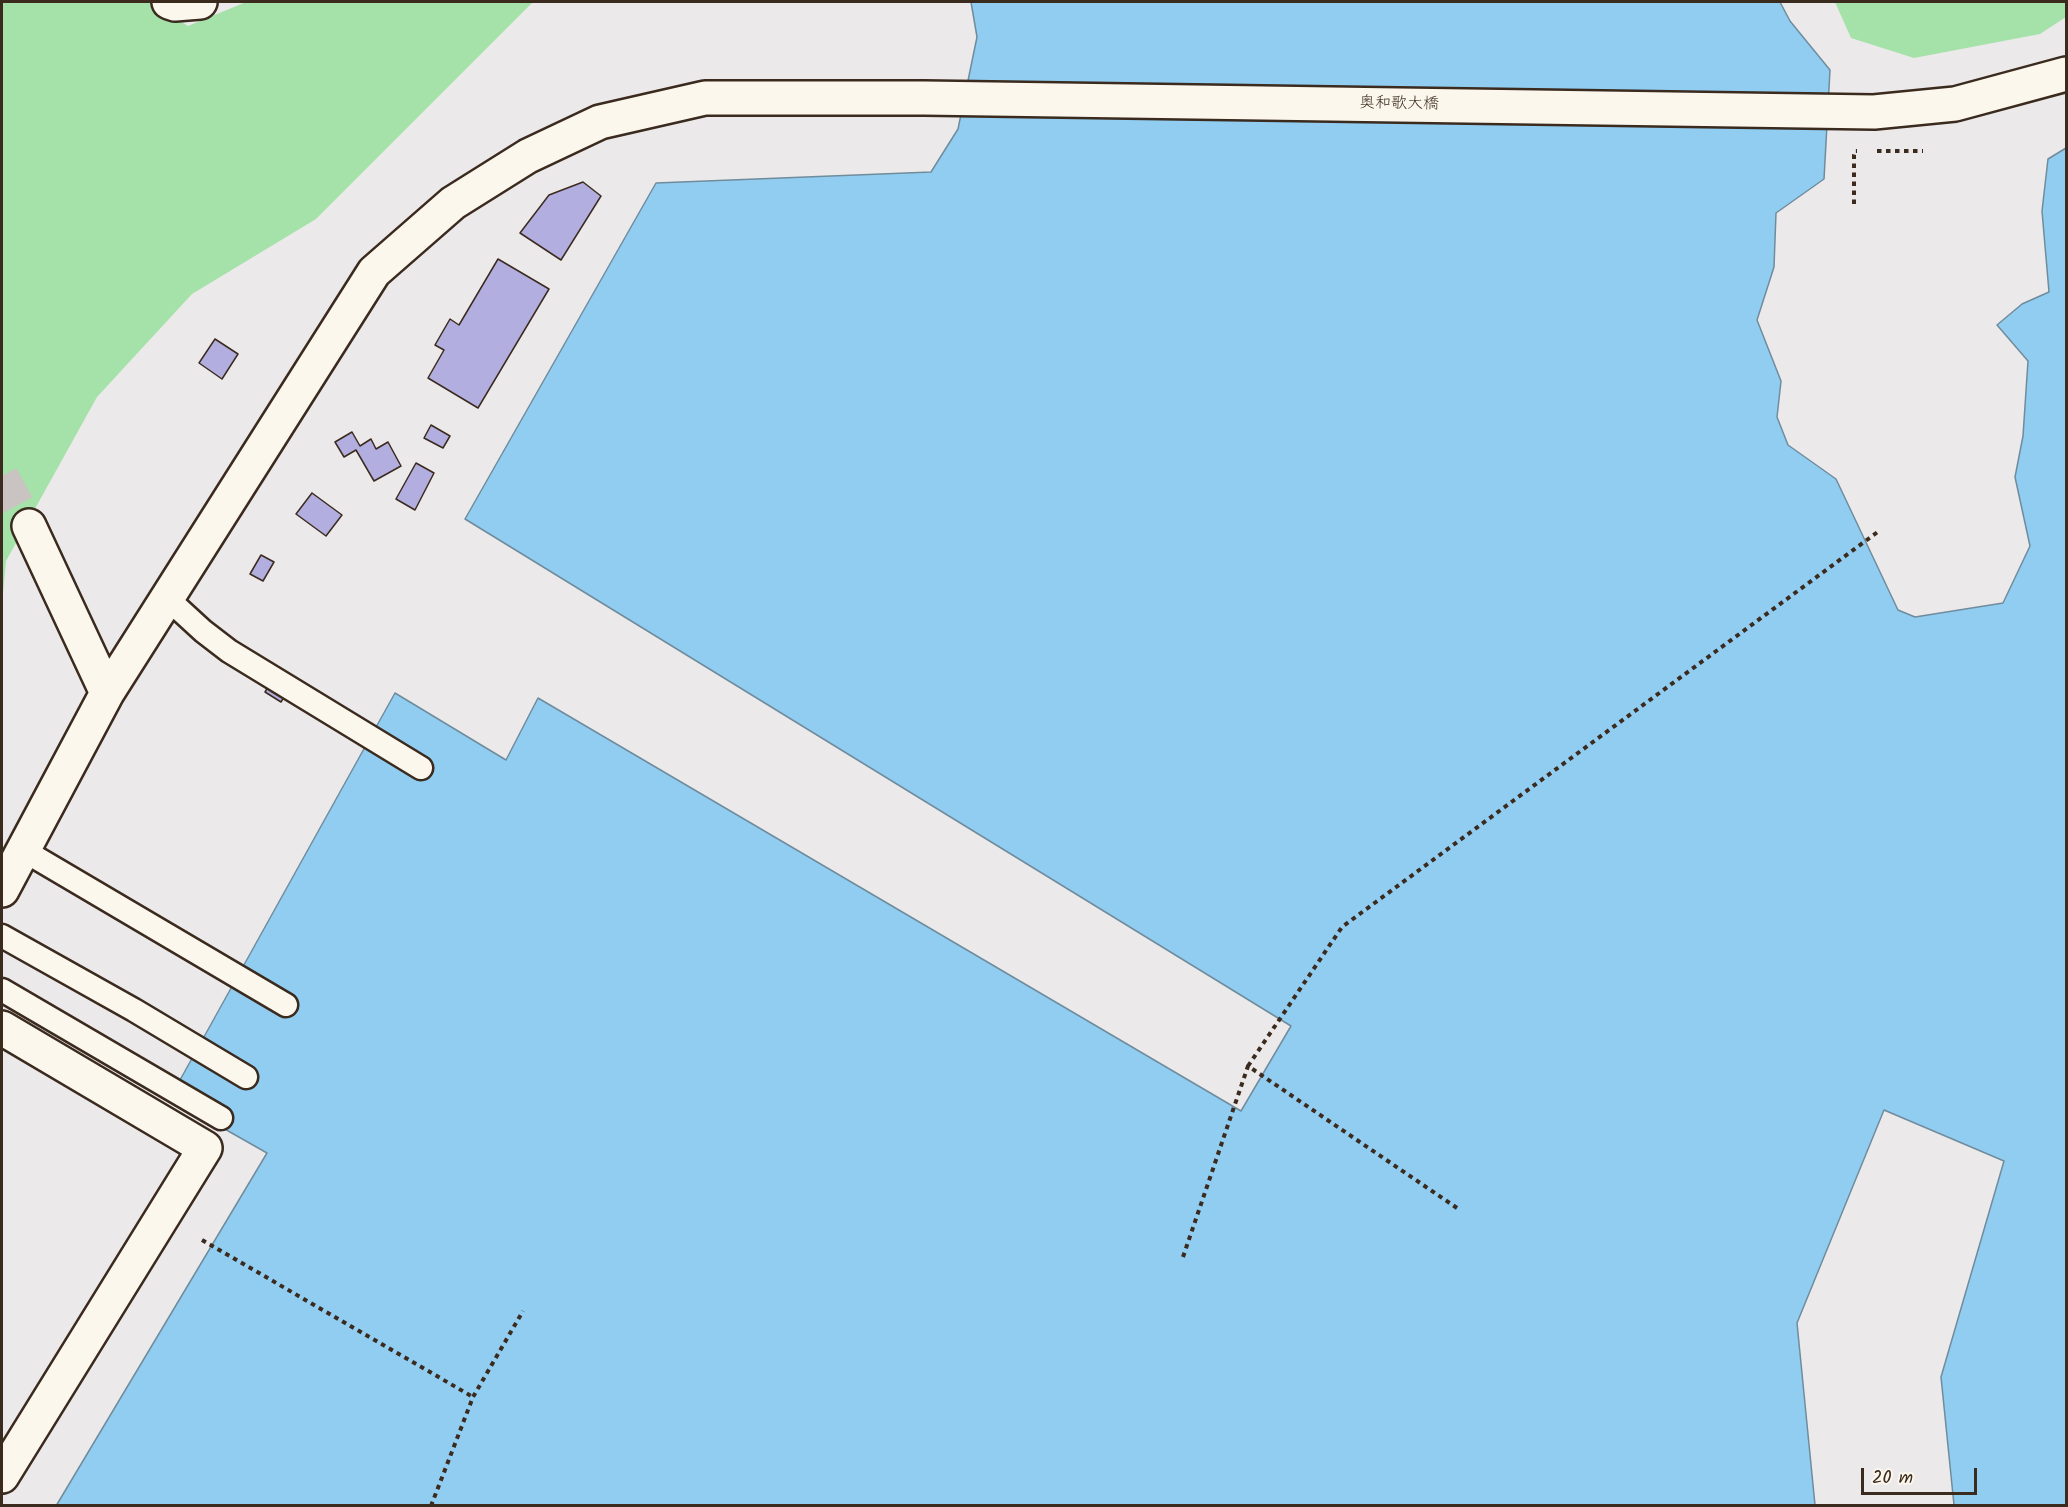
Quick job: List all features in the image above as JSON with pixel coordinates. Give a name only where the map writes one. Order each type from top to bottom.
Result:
[{"type":"street","points":[[169,2],[175,4],[200,2]]},
{"type":"street","name":"奥和歌大橋","points":[[2,890],[107,693],[374,272],[453,203],[528,156],[600,122],[705,98],[924,98],[1874,112],[1955,104],[2067,74]]},
{"type":"street","points":[[29,526],[107,693]]},
{"type":"street","points":[[2,1028],[205,1148],[2,1476]]},
{"type":"lane","points":[[167,598],[229,651],[421,768]]},
{"type":"lane","points":[[23,850],[286,1005]]},
{"type":"lane","points":[[2,936],[134,1010],[246,1077]]},
{"type":"lane","points":[[2,990],[221,1118]]},
{"type":"path","points":[[1854,204],[1854,154],[1855,151],[1862,151]]},
{"type":"path","points":[[1872,151],[1923,151]]},
{"type":"path","points":[[1183,1257],[1248,1066],[1342,927],[1878,531]]},
{"type":"path","points":[[1248,1066],[1457,1208]]},
{"type":"path","points":[[202,1240],[472,1397]]},
{"type":"path","points":[[431,1506],[472,1397],[523,1311]]},
{"type":"green space","points":[[2,2],[150,2],[188,26],[246,2],[533,2],[316,219],[192,294],[97,397],[6,561],[2,604]]},
{"type":"green space","points":[[1835,2],[2066,2],[2066,17],[2040,34],[1914,58],[1851,38]]},
{"type":"water","points":[[971,2],[1780,2],[1790,21],[1830,70],[1824,179],[1776,213],[1774,267],[1757,320],[1781,381],[1777,417],[1788,445],[1836,479],[1898,610],[1915,617],[2003,603],[2030,546],[2015,477],[2023,436],[2028,361],[1997,325],[2022,304],[2049,292],[2042,211],[2048,159],[2066,148],[2066,1505],[1954,1505],[1941,1377],[2004,1161],[1884,1110],[1797,1323],[1815,1505],[56,1506],[267,1153],[170,1098],[395,693],[506,760],[538,698],[1241,1111],[1291,1026],[465,519],[656,183],[931,172],[958,129],[977,37]]},
{"type":"building","points":[[583,182],[601,196],[561,260],[520,233],[549,195]]},
{"type":"building","points":[[498,259],[549,289],[478,408],[428,378],[444,350],[435,345],[450,319],[459,325]]},
{"type":"building","points":[[215,339],[238,354],[222,379],[199,363]]},
{"type":"building","points":[[431,425],[450,436],[443,448],[424,438]]},
{"type":"building","points":[[352,432],[360,446],[371,439],[376,449],[388,442],[401,466],[374,481],[356,450],[344,457],[335,442]]},
{"type":"building","points":[[416,463],[434,473],[415,510],[396,499]]},
{"type":"building","points":[[312,493],[342,515],[326,536],[296,514]]},
{"type":"building","points":[[261,555],[274,562],[263,581],[250,574]]},
{"type":"building","points":[[278,671],[295,680],[281,702],[265,692]]},
{"type":"tunnel","points":[[2,476],[29,526]]}]
